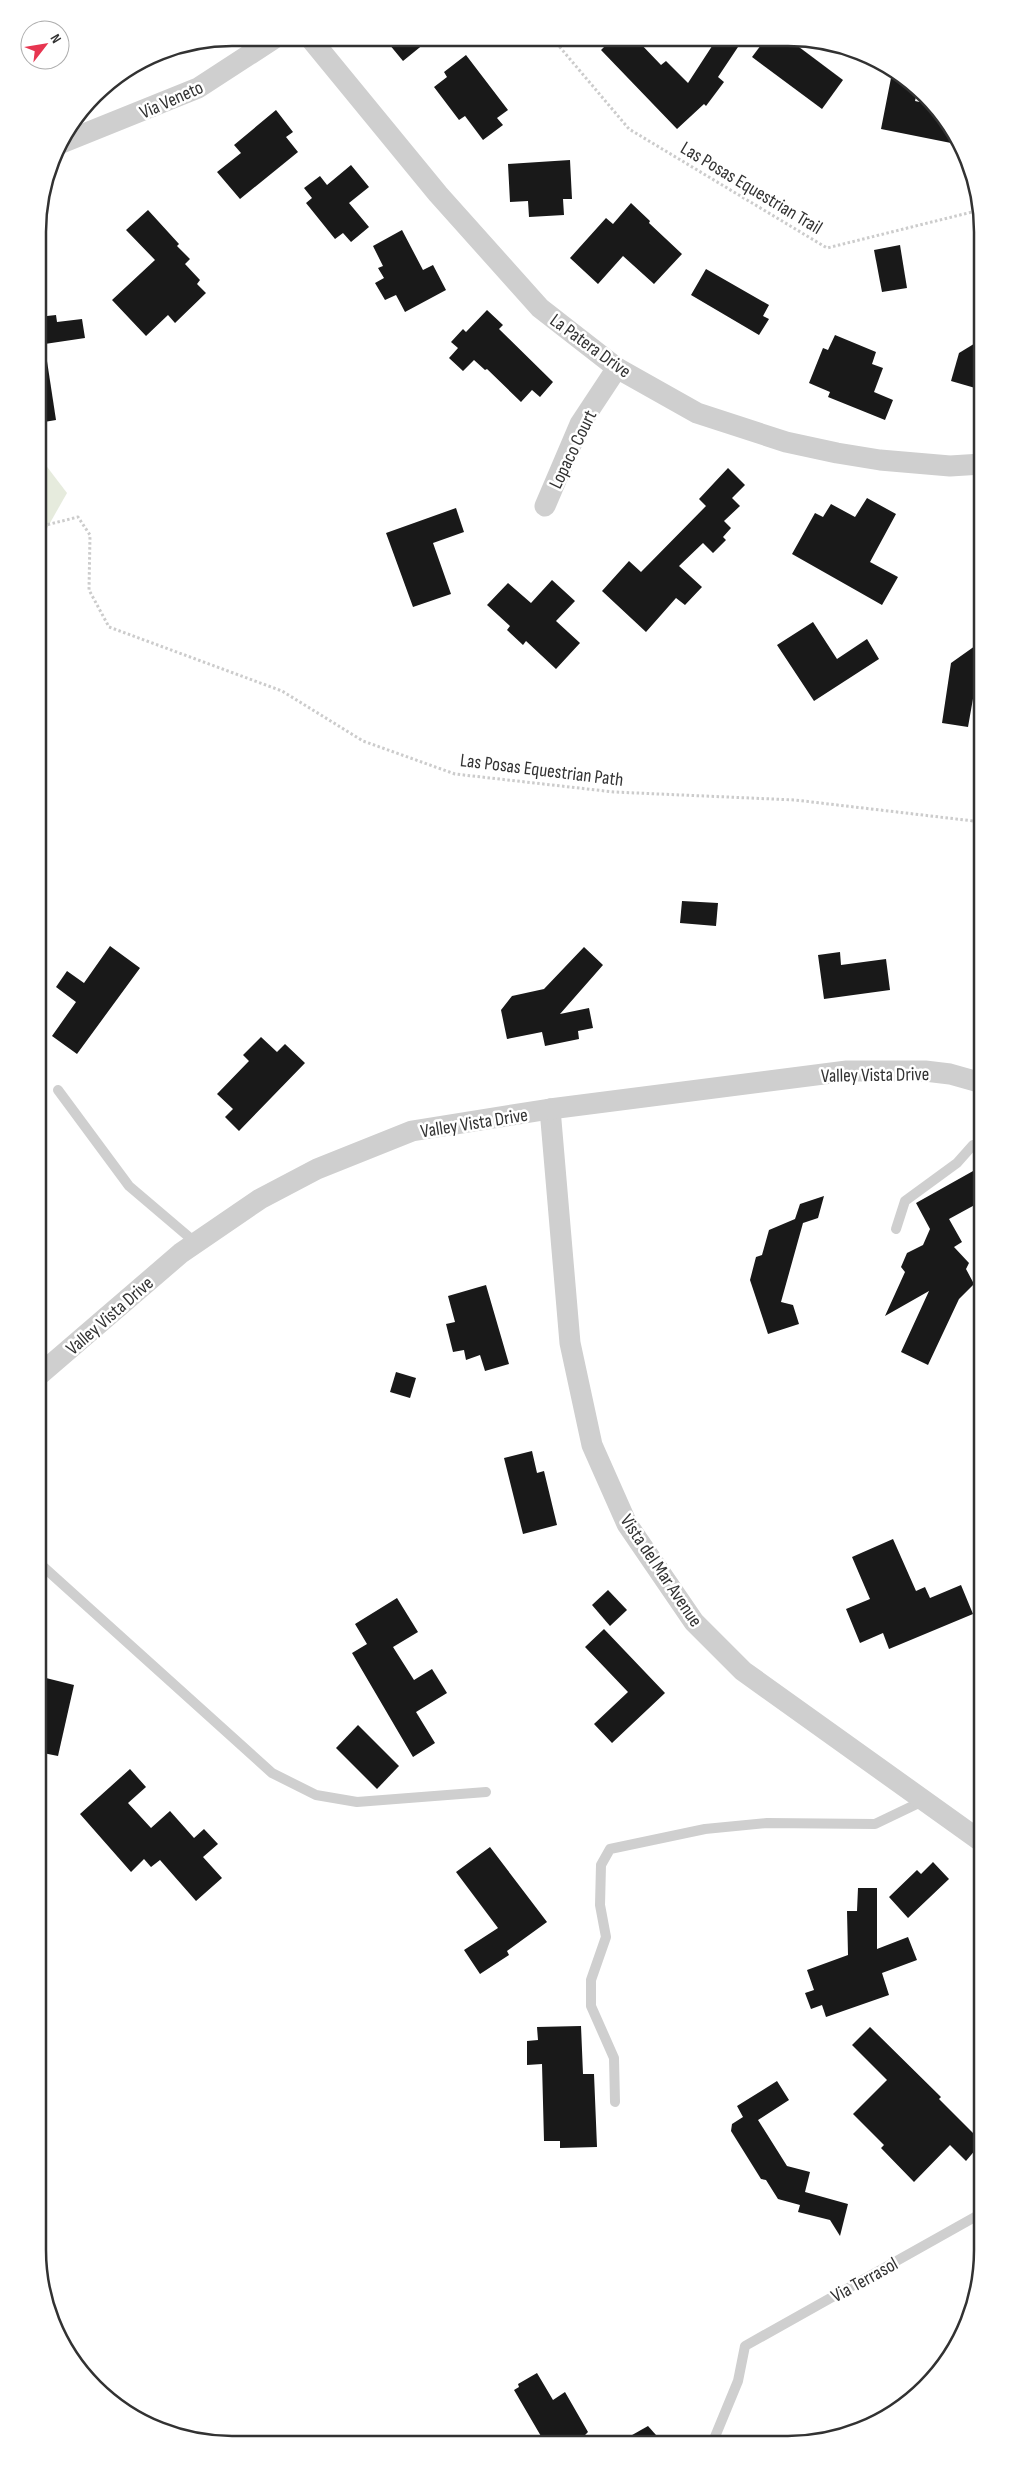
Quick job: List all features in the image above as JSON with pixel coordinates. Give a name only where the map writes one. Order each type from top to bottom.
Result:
[{"type":"street","name":"Via Veneto","points":[[71,139],[198,88],[263,46]]},
{"type":"street","name":"La Patera Drive","points":[[317,46],[438,194],[540,308],[617,368],[697,413],[786,442],[880,460],[950,466],[974,464]]},
{"type":"street","name":"Lopaco Court","points":[[545,506],[580,424],[617,368]]},
{"type":"street","name":"Valley Vista Drive","points":[[46,1369],[181,1253],[289,1182],[368,1148],[412,1132],[550,1109],[847,1071],[925,1071],[974,1081]]},
{"type":"street","name":"Vista del Mar Avenue","points":[[550,1109],[570,1344],[592,1445],[627,1524],[694,1622],[743,1671],[974,1836]]},
{"type":"lane","points":[[58,1090],[129,1186],[196,1243]]},
{"type":"lane","points":[[896,1229],[905,1201],[957,1162],[974,1145]]},
{"type":"lane","points":[[46,1569],[272,1773],[316,1795],[357,1802],[486,1792]]},
{"type":"lane","points":[[616,2102],[614,2058],[591,2006],[591,1980],[606,1937],[600,1905],[601,1865],[610,1849],[705,1830],[767,1822],[875,1824],[923,1801]]},
{"type":"lane","name":"Via Terrasol","points":[[715,2436],[738,2381],[745,2346],[974,2217]]},
{"type":"path","name":"Las Posas Equestrian Trail","points":[[558,46],[628,129],[828,248],[972,212]]},
{"type":"path","name":"Las Posas Equestrian Path","points":[[46,525],[78,517],[90,535],[89,590],[109,627],[282,690],[363,741],[455,774],[614,792],[795,800],[974,821]]},
{"type":"shaded area","points":[[46,465],[67,493],[46,530]]},
{"type":"building","points":[[391,46],[421,46],[403,61]]},
{"type":"building","points":[[605,46],[643,46],[661,65],[666,61],[688,83],[712,46],[738,47],[718,77],[724,82],[706,106],[704,104],[677,129],[601,50]]},
{"type":"building","points":[[760,46],[799,47],[843,80],[822,109],[752,57]]},
{"type":"building","points":[[466,55],[508,110],[497,118],[503,125],[483,140],[465,116],[459,120],[434,87],[447,77],[444,72]]},
{"type":"building","points":[[891,78],[911,92],[916,97],[915,101],[920,102],[928,109],[951,143],[881,129]]},
{"type":"building","points":[[276,110],[293,132],[286,137],[298,152],[240,199],[217,172],[241,153],[234,145]]},
{"type":"building","points":[[570,160],[572,199],[563,199],[564,215],[529,217],[528,201],[510,202],[508,164]]},
{"type":"building","points":[[351,165],[369,187],[349,203],[369,227],[351,242],[343,233],[335,239],[306,203],[312,198],[304,188],[320,176],[327,185]]},
{"type":"building","points":[[631,203],[682,254],[654,284],[623,256],[598,284],[570,258],[606,218],[613,224]]},
{"type":"building","points":[[148,210],[190,259],[185,264],[200,280],[197,284],[206,293],[175,323],[168,315],[146,336],[112,300],[155,260],[126,230]]},
{"type":"building","points":[[402,230],[423,270],[433,265],[446,290],[405,312],[396,295],[385,300],[375,283],[384,278],[378,268],[383,266],[373,246]]},
{"type":"building","points":[[900,245],[907,288],[882,292],[874,250]]},
{"type":"building","points":[[706,269],[769,305],[763,316],[769,319],[759,335],[691,295]]},
{"type":"building","points":[[487,310],[503,325],[499,329],[553,382],[540,397],[532,390],[521,402],[487,369],[485,370],[474,360],[463,371],[449,358],[458,348],[451,342],[463,329],[466,332]]},
{"type":"building","points":[[56,315],[57,322],[82,319],[85,338],[46,344],[46,316]]},
{"type":"building","points":[[835,335],[876,352],[872,364],[883,368],[874,392],[893,400],[885,420],[828,397],[830,392],[809,383],[823,348],[828,350]]},
{"type":"building","points":[[974,344],[974,388],[951,381],[959,353]]},
{"type":"building","points":[[46,361],[47,361],[56,420],[46,422]]},
{"type":"building","points":[[728,468],[745,485],[732,498],[740,506],[724,521],[731,528],[723,537],[726,540],[713,553],[703,543],[679,566],[702,587],[685,605],[676,598],[646,632],[602,591],[629,561],[641,572],[706,506],[699,499]]},
{"type":"building","points":[[867,498],[896,514],[870,562],[898,577],[882,605],[792,554],[815,513],[823,517],[831,504],[855,517]]},
{"type":"building","points":[[456,508],[464,532],[433,543],[451,594],[413,607],[386,533]]},
{"type":"building","points":[[552,580],[575,601],[556,621],[580,643],[556,669],[526,641],[523,645],[507,630],[510,626],[487,605],[508,583],[531,603]]},
{"type":"building","points":[[813,622],[837,659],[867,639],[879,659],[814,701],[777,645]]},
{"type":"building","points":[[974,647],[974,693],[968,727],[942,723],[951,663]]},
{"type":"building","points":[[682,901],[718,903],[716,926],[680,923]]},
{"type":"building","points":[[110,946],[140,968],[77,1054],[52,1036],[76,1002],[56,987],[67,971],[84,983]]},
{"type":"building","points":[[584,947],[603,965],[560,1014],[589,1008],[593,1028],[578,1031],[579,1039],[545,1046],[542,1032],[507,1039],[501,1010],[512,996],[544,989]]},
{"type":"building","points":[[840,952],[841,965],[886,959],[890,990],[824,999],[818,955]]},
{"type":"building","points":[[261,1037],[277,1052],[285,1044],[305,1063],[239,1131],[225,1117],[233,1109],[217,1094],[249,1061],[243,1055]]},
{"type":"building","points":[[974,1170],[974,1205],[949,1219],[962,1242],[954,1247],[969,1263],[966,1269],[974,1284],[959,1299],[928,1365],[901,1352],[929,1291],[885,1316],[905,1272],[901,1267],[907,1253],[923,1245],[930,1229],[916,1203]]},
{"type":"building","points":[[824,1196],[818,1218],[803,1223],[781,1302],[793,1305],[799,1324],[768,1334],[750,1280],[756,1257],[762,1255],[769,1230],[795,1219],[800,1204]]},
{"type":"building","points":[[486,1285],[509,1364],[485,1371],[480,1355],[466,1360],[464,1350],[453,1352],[446,1324],[455,1322],[448,1296]]},
{"type":"building","points":[[396,1372],[416,1378],[410,1398],[390,1392]]},
{"type":"building","points":[[532,1451],[537,1473],[544,1471],[557,1525],[523,1534],[504,1458]]},
{"type":"building","points":[[893,1539],[916,1591],[925,1587],[930,1598],[961,1585],[973,1614],[889,1649],[883,1633],[860,1643],[846,1609],[870,1599],[852,1557]]},
{"type":"building","points":[[608,1590],[627,1610],[610,1626],[592,1605]]},
{"type":"building","points":[[397,1598],[418,1632],[393,1647],[414,1680],[432,1669],[447,1693],[416,1712],[435,1743],[413,1757],[352,1653],[367,1644],[355,1624]]},
{"type":"building","points":[[604,1629],[665,1693],[612,1743],[594,1724],[628,1692],[585,1647]]},
{"type":"building","points":[[46,1678],[74,1685],[58,1756],[46,1754]]},
{"type":"building","points":[[358,1725],[399,1766],[377,1789],[336,1748]]},
{"type":"building","points":[[130,1769],[146,1787],[128,1803],[151,1828],[170,1811],[194,1838],[204,1829],[218,1844],[203,1857],[222,1878],[196,1901],[160,1860],[151,1867],[144,1859],[131,1872],[80,1814]]},
{"type":"building","points":[[490,1847],[547,1922],[507,1951],[509,1955],[480,1974],[464,1950],[498,1928],[456,1872]]},
{"type":"building","points":[[933,1862],[949,1879],[908,1918],[889,1897],[917,1870],[921,1874]]},
{"type":"building","points":[[858,1888],[877,1888],[877,1949],[908,1937],[917,1960],[882,1973],[889,1995],[826,2017],[822,2005],[811,2009],[805,1993],[814,1990],[807,1970],[848,1955],[847,1911],[857,1911]]},
{"type":"building","points":[[581,2026],[583,2074],[594,2074],[597,2147],[560,2148],[560,2141],[544,2141],[542,2064],[527,2065],[527,2041],[538,2040],[537,2027]]},
{"type":"building","points":[[870,2027],[941,2097],[939,2099],[974,2134],[974,2152],[966,2161],[950,2145],[914,2182],[881,2148],[884,2145],[853,2114],[887,2080],[852,2045]]},
{"type":"building","points":[[777,2081],[789,2100],[758,2120],[787,2166],[810,2172],[805,2192],[848,2204],[840,2236],[830,2220],[798,2212],[800,2205],[778,2199],[766,2180],[761,2179],[731,2131],[732,2124],[743,2117],[737,2106]]},
{"type":"building","points":[[537,2373],[553,2400],[565,2392],[588,2432],[584,2436],[541,2436],[514,2390],[519,2387],[518,2384]]},
{"type":"building","points":[[648,2426],[657,2436],[630,2436]]}]
